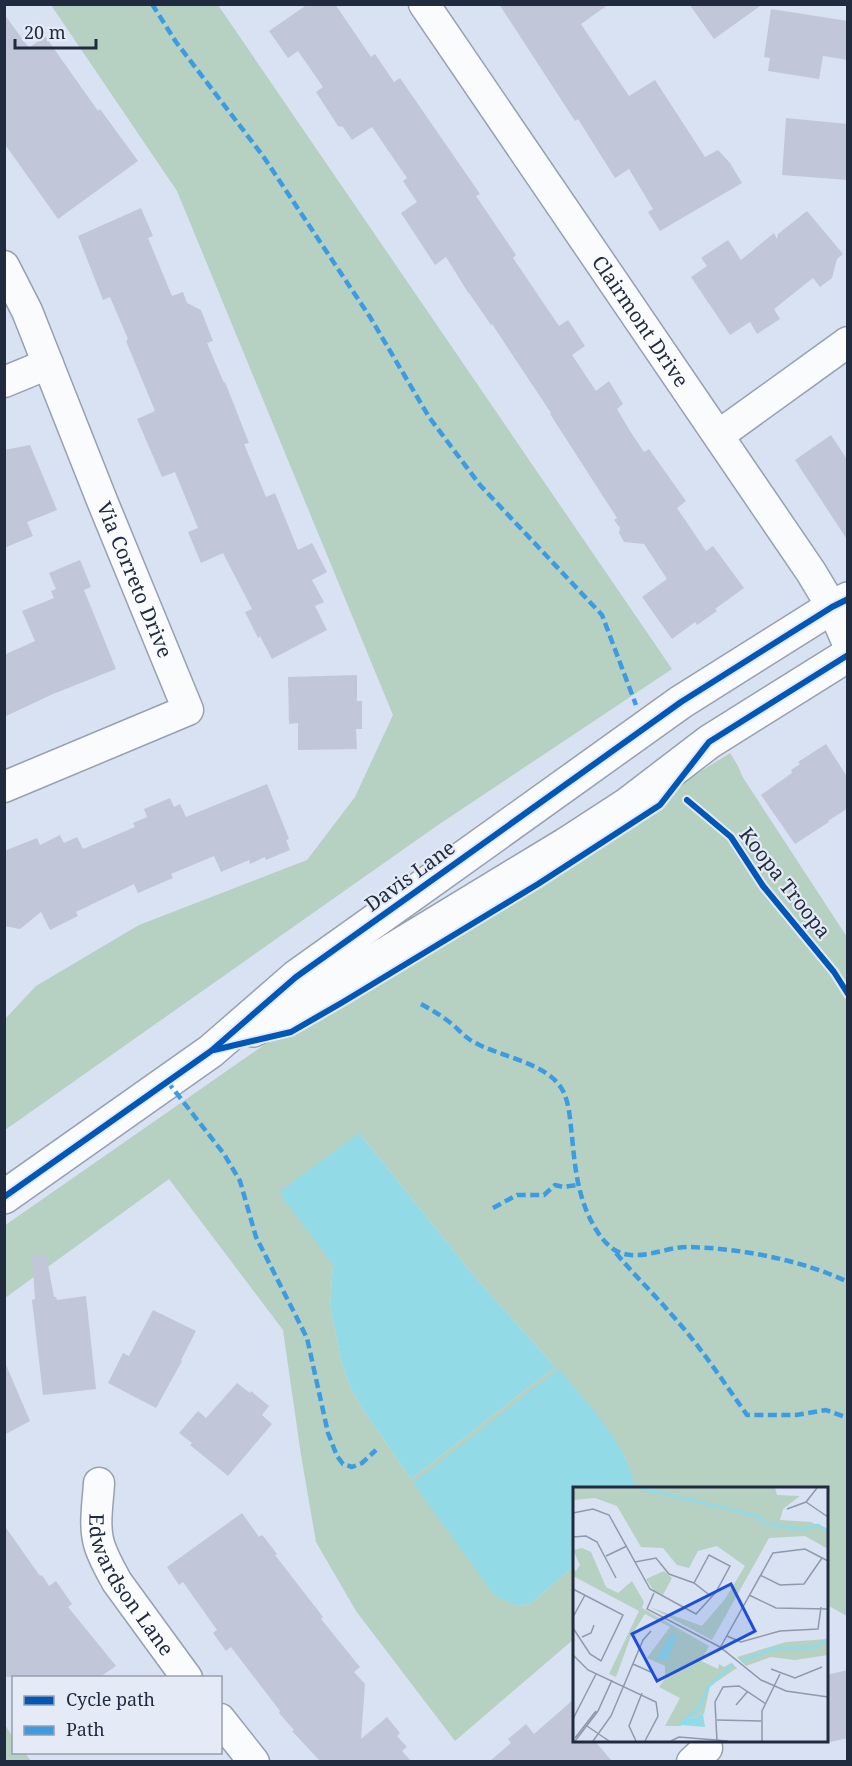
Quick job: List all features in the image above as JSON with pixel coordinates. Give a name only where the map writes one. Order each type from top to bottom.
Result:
[{"type":"street","name":"Clairmont Drive","points":[[424,4],[811,572],[840,603],[848,644]]},
{"type":"street","name":"Via Correto Drive","points":[[4,266],[27,311],[188,710],[4,787]]},
{"type":"street","points":[[719,435],[848,342]]},
{"type":"street","points":[[4,382],[48,364]]},
{"type":"street","name":"Davis Lane","points":[[4,1197],[211,1051],[296,977],[681,702],[840,603]]},
{"type":"street","name":"Davis Lane","points":[[211,1051],[300,1006],[565,845],[628,804],[709,742],[848,655]]},
{"type":"street","name":"Edwardson Lane","points":[[99,1483],[97,1523],[99,1545],[117,1582],[186,1676]]},
{"type":"street","points":[[222,1721],[254,1761]]},
{"type":"green space","points":[[51,5],[218,5],[672,669],[438,825],[5,1130],[5,1019],[36,986],[139,925],[307,860],[355,797],[393,715],[177,191]]},
{"type":"green space","points":[[730,753],[742,776],[847,937],[847,1616],[828,1606],[828,1487],[635,1487],[624,1455],[413,1482],[496,1596],[518,1606],[531,1603],[573,1567],[573,1640],[455,1741],[356,1611],[316,1542],[283,1330],[169,1179],[5,1298],[4,1226],[284,1031]],"holes":[[[359,1133],[473,1275],[555,1367],[411,1479],[360,1405],[350,1386],[342,1364],[330,1305],[333,1265]]]},
{"type":"green space","points":[[5,1725],[12,1736],[12,1754],[26,1754],[31,1761],[5,1761]]},
{"type":"water","points":[[359,1133],[473,1275],[555,1367],[411,1479],[360,1405],[350,1386],[342,1364],[330,1305],[333,1265],[279,1192]]},
{"type":"water","points":[[559,1369],[615,1439],[631,1471],[635,1487],[573,1487],[573,1567],[531,1603],[518,1606],[495,1596],[413,1483]]},
{"type":"building","points":[[308,4],[335,4],[371,57],[375,54],[394,82],[400,78],[480,194],[476,196],[516,255],[513,258],[559,326],[568,320],[585,346],[572,355],[596,391],[609,381],[623,404],[617,409],[630,431],[644,452],[649,449],[686,501],[677,508],[706,551],[713,546],[744,588],[697,625],[695,622],[672,639],[642,597],[667,579],[644,544],[624,542],[619,533],[620,528],[614,520],[617,518],[492,324],[469,294],[446,257],[435,265],[401,213],[417,202],[403,181],[407,178],[372,127],[352,140],[343,127],[338,126],[316,92],[323,87],[298,51],[288,58],[269,31]]},
{"type":"building","points":[[499,4],[609,4],[581,24],[629,96],[655,80],[705,157],[718,150],[730,163],[742,183],[660,231],[648,212],[653,209],[629,169],[615,178],[578,119],[575,121]]},
{"type":"building","points":[[689,4],[763,4],[714,39]]},
{"type":"building","points":[[771,9],[848,21],[848,60],[823,56],[819,79],[768,71],[770,58],[764,57]]},
{"type":"building","points":[[4,14],[29,48],[45,36],[98,111],[100,109],[138,161],[58,219],[4,143]]},
{"type":"building","points":[[786,118],[848,124],[848,180],[782,175]]},
{"type":"building","points":[[141,208],[153,236],[148,238],[172,296],[183,292],[187,303],[201,310],[213,341],[207,343],[249,443],[244,444],[266,497],[275,493],[298,550],[312,543],[327,572],[312,580],[324,602],[315,606],[327,630],[272,659],[245,612],[252,609],[223,553],[201,563],[188,532],[198,528],[175,472],[162,477],[137,419],[155,411],[126,341],[128,339],[110,297],[103,300],[78,236]]},
{"type":"building","points":[[807,211],[843,254],[837,259],[832,278],[820,287],[813,278],[774,309],[780,319],[757,334],[750,322],[730,335],[691,277],[707,266],[701,258],[728,240],[741,260],[774,233],[777,239],[778,234]]},
{"type":"building","points":[[831,435],[848,461],[848,541],[795,460]]},
{"type":"building","points":[[30,445],[57,510],[27,522],[33,536],[4,548],[4,450]]},
{"type":"building","points":[[80,560],[91,587],[84,590],[116,669],[53,694],[4,717],[4,655],[35,641],[22,611],[54,598],[51,591],[56,589],[49,573]]},
{"type":"building","points":[[357,675],[357,701],[362,701],[362,729],[356,729],[357,749],[298,750],[298,723],[289,724],[288,677]]},
{"type":"building","points":[[826,744],[848,778],[848,808],[795,844],[761,795],[792,773],[791,770],[800,764],[798,762]]},
{"type":"building","points":[[267,784],[289,839],[286,840],[290,850],[250,864],[249,860],[221,872],[214,856],[171,874],[173,878],[138,893],[134,884],[76,912],[78,916],[50,930],[41,912],[20,929],[4,926],[4,851],[37,838],[40,845],[60,835],[64,843],[77,837],[83,849],[135,827],[133,823],[147,817],[144,809],[170,798],[174,807],[180,804],[186,817]]},
{"type":"building","points":[[46,1254],[54,1297],[57,1300],[86,1296],[96,1389],[43,1395],[32,1300],[35,1299],[32,1256]]},
{"type":"building","points":[[153,1310],[196,1331],[156,1408],[108,1383],[123,1353],[129,1356]]},
{"type":"building","points":[[4,1360],[30,1421],[4,1435]]},
{"type":"building","points":[[237,1383],[269,1406],[262,1415],[272,1424],[228,1476],[179,1433],[198,1411],[206,1418]]},
{"type":"building","points":[[242,1513],[259,1537],[262,1535],[264,1537],[277,1554],[275,1555],[323,1617],[321,1619],[360,1667],[354,1672],[365,1684],[361,1739],[387,1717],[400,1733],[397,1736],[407,1747],[402,1751],[411,1761],[320,1761],[292,1731],[294,1730],[231,1647],[226,1651],[213,1633],[217,1630],[183,1582],[179,1585],[167,1567]]},
{"type":"building","points":[[4,1525],[49,1586],[56,1581],[72,1604],[68,1607],[116,1666],[101,1676],[4,1677]]},
{"type":"building","points":[[848,1670],[848,1738],[826,1743],[828,1742],[828,1675]]},
{"type":"building","points":[[573,1700],[573,1742],[596,1742],[612,1761],[490,1761],[511,1743],[508,1739],[526,1724],[534,1734]]},
{"type":"marked path","points":[[152,4],[176,42],[263,156],[370,317],[429,417],[480,485],[602,615],[636,705]]},
{"type":"marked path","points":[[421,1004],[444,1018],[469,1039],[534,1066],[556,1081],[567,1102],[581,1195],[597,1231],[613,1249],[631,1255],[688,1247],[728,1250],[811,1267],[848,1282]]},
{"type":"marked path","points":[[167,1081],[224,1154],[240,1181],[256,1237],[307,1338],[328,1433],[337,1456],[343,1464],[352,1467],[362,1463],[376,1450]]},
{"type":"marked path","points":[[493,1208],[517,1195],[544,1195],[555,1185],[563,1187],[578,1185]]},
{"type":"marked path","points":[[616,1253],[692,1339],[747,1415],[796,1415],[826,1410],[848,1418]]},
{"type":"cycle path","points":[[4,1197],[211,1051],[296,977],[681,702],[848,599]]},
{"type":"cycle path","points":[[214,1050],[291,1032],[538,884],[660,805],[709,742],[848,655]]},
{"type":"cycle path","name":"Koopa Troopa","points":[[687,800],[731,837],[763,886],[834,972],[848,994]]}]
